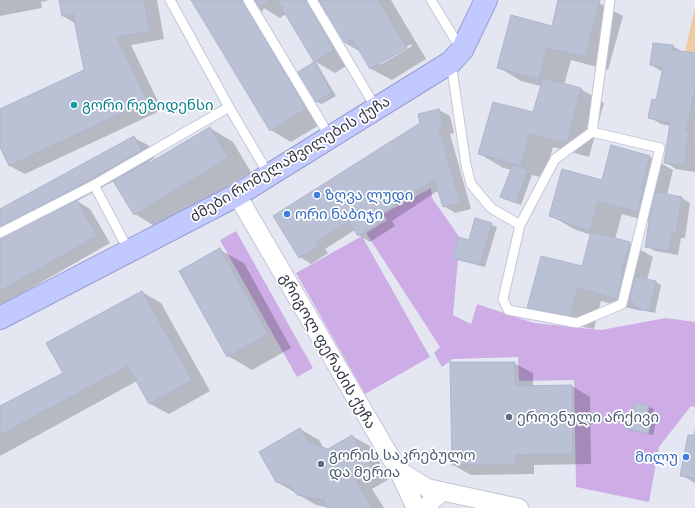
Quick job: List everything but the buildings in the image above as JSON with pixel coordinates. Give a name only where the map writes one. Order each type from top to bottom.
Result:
[{"type":"street","points":[[456,56],[486,0]]},
{"type":"street","name":"ძმები რომელაშვილების ქუჩა","points":[[0,318],[236,195],[376,108],[456,56]]},
{"type":"street","name":"გრიგოლ ფერაძის ქუჩა","points":[[236,195],[398,470],[416,508]]},
{"type":"street","points":[[398,470],[427,488],[518,508]]},
{"type":"street","points":[[428,508],[431,500],[442,492]]},
{"type":"lane","points":[[170,0],[229,107],[269,175]]},
{"type":"lane","points":[[248,0],[330,137]]},
{"type":"lane","points":[[312,0],[376,108]]},
{"type":"lane","points":[[431,0],[456,56],[467,176],[471,184],[491,208],[520,225]]},
{"type":"lane","points":[[592,132],[660,148],[622,304],[577,322],[508,310],[503,299],[520,225],[554,159],[592,132],[610,0]]},
{"type":"lane","points":[[0,233],[94,185],[229,107]]},
{"type":"lane","points":[[94,185],[128,251]]},
{"type":"shaded area","points":[[695,7],[695,53],[685,52]]},
{"type":"shaded area","points":[[431,188],[432,198],[460,238],[453,315],[471,324],[477,304],[534,323],[601,330],[666,318],[695,322],[695,407],[691,406],[659,447],[649,502],[576,487],[574,380],[519,381],[518,357],[453,359],[442,367],[434,353],[440,347],[366,233],[387,220],[383,214]]},
{"type":"shaded area","points":[[236,231],[313,368],[297,377],[220,240]]},
{"type":"shaded area","points":[[362,236],[430,357],[365,394],[296,273]]},
{"type":"place","name":"გორი რეზიდენსი","points":[[74,105]]},
{"type":"place","name":"ზღვა ლუდი","points":[[317,195]]},
{"type":"place","name":"ორი ნაბიჯი","points":[[287,214]]},
{"type":"place","name":"ეროვნული არქივი","points":[[509,417]]},
{"type":"place","name":"მილუ","points":[[686,457]]},
{"type":"place","name":"გორის საკრებულო და მერია","points":[[321,464]]}]
